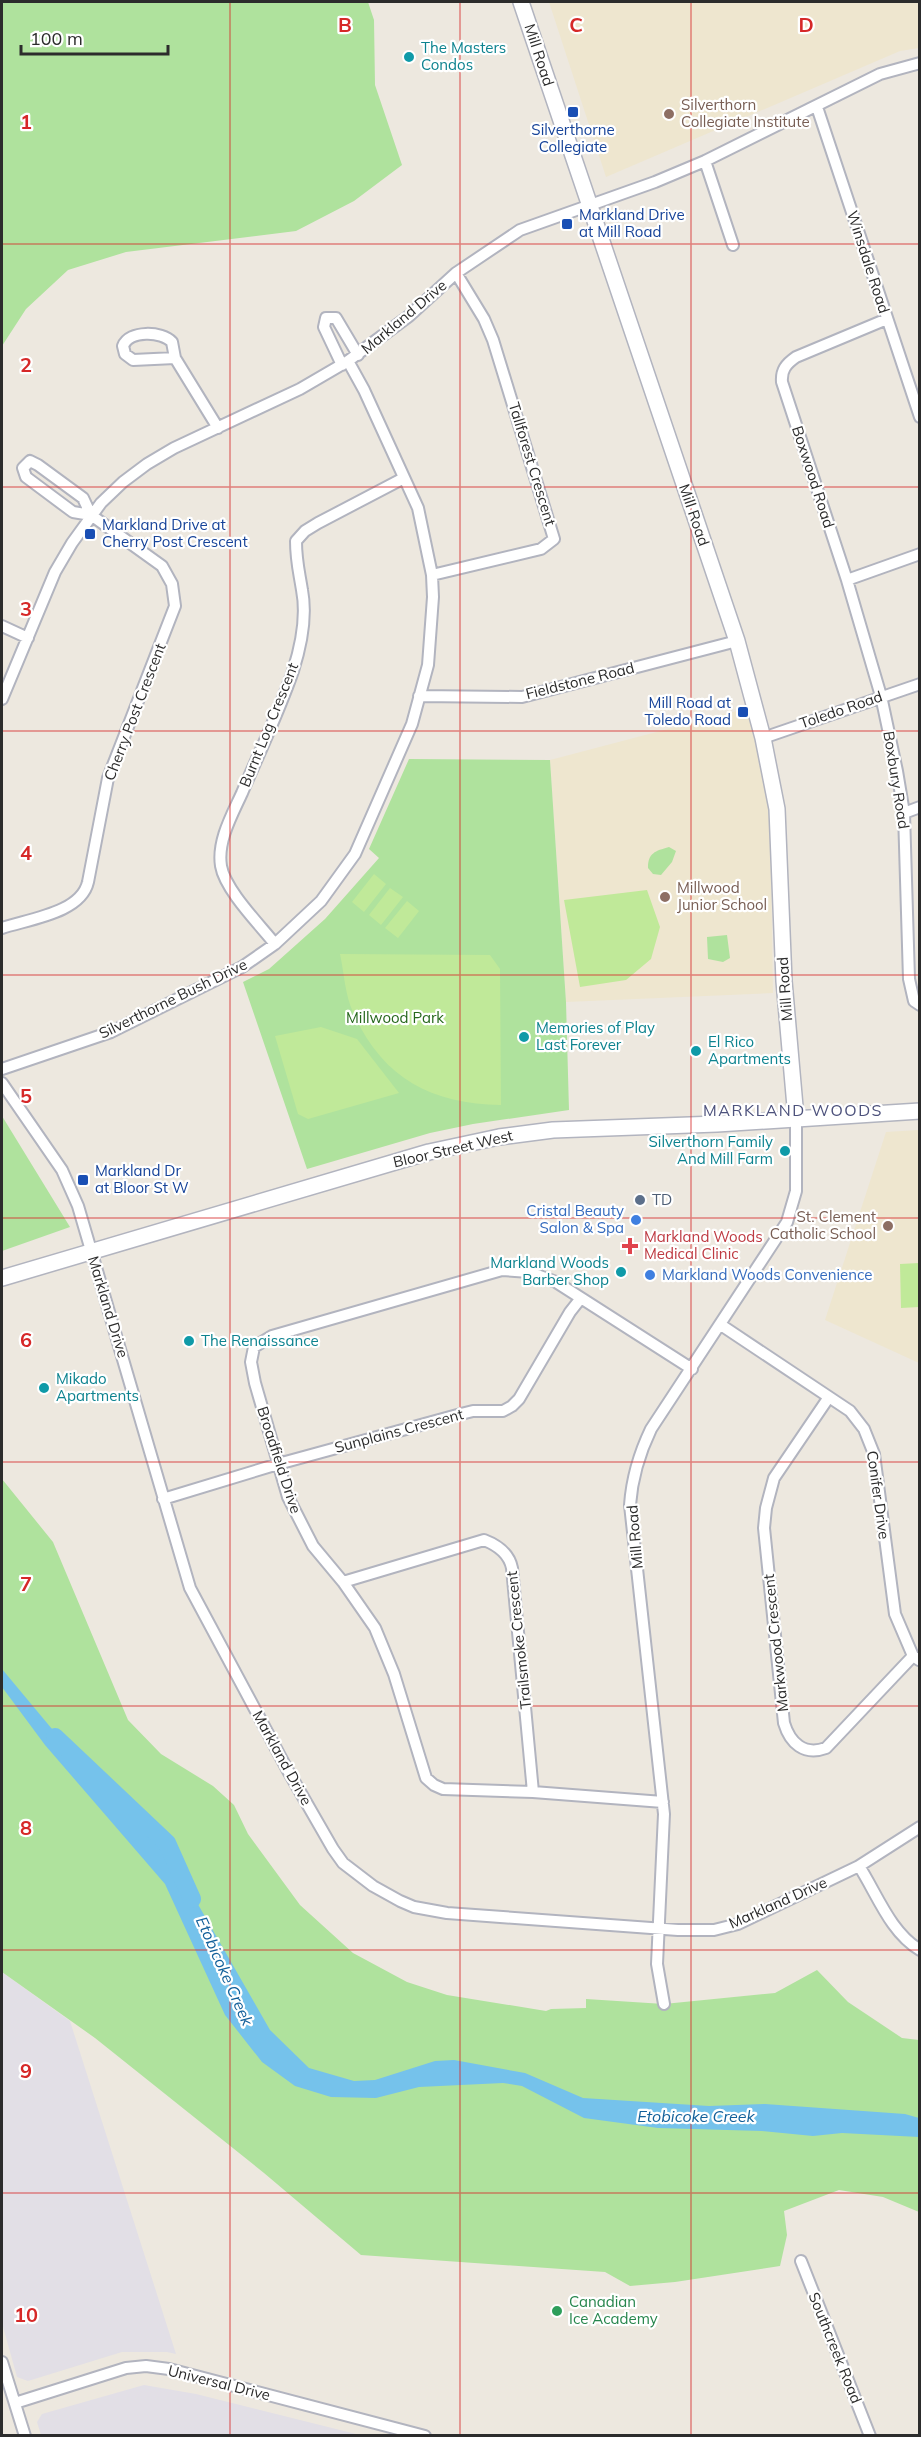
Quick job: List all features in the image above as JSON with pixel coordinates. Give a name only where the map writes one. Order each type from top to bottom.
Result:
[{"type":"street","name":"Mill Road","points":[[521,2],[737,641],[763,738],[777,809],[783,981],[796,1118],[796,1191],[787,1222],[651,1430],[635,1467],[631,1488],[630,1504],[665,1830],[657,1975],[664,2004]]},
{"type":"street","name":"Markland Drive","points":[[2,699],[63,557],[91,515],[123,482],[147,464],[174,448],[300,389],[358,355],[409,316],[456,273],[520,230],[705,161],[880,74],[920,63]]},
{"type":"street","name":"Winsdale Road","points":[[817,107],[920,417]]},
{"type":"street","points":[[705,161],[733,245]]},
{"type":"street","name":"Tallforest Crescent","points":[[432,575],[541,549],[554,539],[493,340],[484,319],[456,273]]},
{"type":"street","name":"Silverthorne Bush Drive","points":[[2,1069],[111,1032],[242,967],[275,944],[321,901],[355,854],[412,724],[428,665],[434,597],[432,575],[418,508],[323,324],[326,318],[332,316],[336,318],[358,355]]},
{"type":"street","name":"Boxwood Road","points":[[881,696],[847,580],[781,374],[788,362],[796,357],[887,319]]},
{"type":"street","points":[[175,358],[133,360],[125,354],[123,346],[127,339],[133,336],[165,336],[172,342],[175,358],[218,428]]},
{"type":"street","points":[[34,462],[83,498],[91,515],[73,512],[28,479],[22,472],[24,464],[34,462]]},
{"type":"street","name":"Burnt Log Crescent","points":[[275,944],[231,889],[221,868],[221,850],[229,823],[293,671],[300,643],[303,610],[302,590],[297,570],[296,541],[305,531],[318,523],[404,478]]},
{"type":"street","name":"Cherry Post Crescent","points":[[2,928],[65,908],[83,896],[88,882],[108,778],[175,606],[172,584],[162,566],[91,515]]},
{"type":"street","points":[[847,580],[920,554]]},
{"type":"street","points":[[2,626],[27,638]]},
{"type":"street","name":"Fieldstone Road","points":[[419,696],[522,697],[737,641]]},
{"type":"street","name":"Toledo Road","points":[[763,738],[920,684]]},
{"type":"street","name":"Boxbury Road","points":[[881,696],[904,813],[910,985],[914,1001],[920,1005]]},
{"type":"street","points":[[904,813],[920,807]]},
{"type":"street","name":"Markland Drive","points":[[2,1083],[68,1180],[84,1221],[190,1588],[333,1850],[353,1872],[400,1901],[414,1907],[447,1913],[658,1929],[714,1930],[738,1924],[859,1866],[920,1827]]},
{"type":"street","name":"Bloor Street West","points":[[2,1278],[429,1152],[490,1138],[553,1130],[717,1124],[920,1111]]},
{"type":"street","name":"Broadfield Drive","points":[[663,1802],[533,1792],[443,1789],[426,1778],[389,1659],[375,1628],[343,1582],[313,1546],[297,1519],[278,1464],[251,1362],[255,1347],[263,1340],[502,1270],[518,1270],[556,1282],[692,1369]]},
{"type":"street","name":"Sunplains Crescent","points":[[163,1499],[278,1464],[460,1414],[473,1411],[503,1411],[519,1399],[570,1312],[581,1298]]},
{"type":"street","name":"Conifer Drive","points":[[721,1325],[858,1419],[870,1439],[874,1454],[895,1614],[916,1658]]},
{"type":"street","name":"Markwood Crescent","points":[[829,1397],[774,1478],[764,1528],[784,1723],[793,1743],[804,1749],[817,1751],[826,1748],[916,1658]]},
{"type":"street","name":"Trailsmoke Crescent","points":[[343,1582],[484,1540],[492,1543],[507,1555],[512,1568],[533,1792]]},
{"type":"street","points":[[859,1866],[897,1929],[906,1941],[920,1950]]},
{"type":"street","name":"Southcreek Road","points":[[801,2261],[870,2436]]},
{"type":"street","points":[[2,2362],[25,2436]]},
{"type":"street","name":"Universal Drive","points":[[15,2403],[126,2368],[146,2366],[169,2369],[425,2436]]},
{"type":"shaded area","name":"Silverthorn Collegiate Institute","points":[[549,2],[919,2],[919,48],[900,51],[606,177]]},
{"type":"shaded area","name":"Millwood Junior School","points":[[748,708],[770,807],[773,993],[566,1002],[550,760]]},
{"type":"shaded area","name":"St. Clement Catholic School","points":[[919,1130],[919,1363],[825,1320],[886,1132]]},
{"type":"shaded area","points":[[2,1972],[70,2021],[176,2354],[122,2352],[28,2381],[17,2377],[2,2323]]},
{"type":"shaded area","points":[[144,2385],[196,2394],[360,2435],[41,2435],[37,2422],[42,2414]]},
{"type":"green space","points":[[2,2],[368,2],[374,20],[375,85],[402,165],[354,201],[296,231],[126,252],[68,270],[26,309],[2,346]]},
{"type":"green space","name":"Millwood Park","points":[[409,759],[550,760],[566,1002],[569,1110],[473,1124],[430,1133],[307,1169],[243,982],[269,969],[325,919],[379,858],[369,849]]},
{"type":"green space","points":[[669,847],[676,851],[672,862],[661,875],[653,874],[648,868],[649,859],[656,851]]},
{"type":"green space","points":[[374,874],[386,884],[364,912],[352,902]]},
{"type":"green space","points":[[390,888],[403,897],[381,925],[369,915]]},
{"type":"green space","points":[[647,890],[660,927],[651,959],[626,980],[580,987],[564,900]]},
{"type":"green space","points":[[407,901],[419,911],[398,938],[385,928]]},
{"type":"green space","points":[[727,935],[730,958],[723,962],[708,959],[707,937]]},
{"type":"green space","points":[[340,954],[490,955],[500,969],[501,1105],[452,1099],[431,1093],[394,1070],[365,1035],[353,1012],[346,991]]},
{"type":"green space","points":[[321,1027],[357,1039],[399,1093],[308,1119],[298,1114],[275,1036]]},
{"type":"green space","points":[[2,1116],[70,1227],[2,1251]]},
{"type":"green space","points":[[919,1263],[919,1307],[901,1308],[900,1264]]},
{"type":"green space","points":[[2,1479],[53,1542],[128,1720],[161,1754],[213,1786],[234,1805],[248,1834],[300,1905],[353,1953],[407,1982],[447,1995],[546,2011],[586,2008],[586,1999],[664,2004],[775,1993],[817,1970],[848,2002],[902,2038],[919,2040],[919,2212],[883,2197],[839,2190],[784,2211],[787,2235],[780,2266],[675,2282],[630,2286],[605,2272],[361,2255],[264,2173],[95,2038],[2,1972]]},
{"type":"water","name":"Etobicoke Creek","points":[[2,1669],[82,1765],[137,1812],[168,1852],[270,2030],[309,2068],[354,2081],[375,2080],[435,2061],[454,2060],[525,2073],[583,2098],[709,2106],[765,2104],[905,2114],[919,2118],[919,2137],[842,2133],[813,2136],[762,2131],[658,2128],[584,2118],[522,2086],[503,2083],[419,2087],[376,2098],[331,2097],[295,2086],[262,2062],[225,2015],[165,1884],[45,1745],[2,1687]]},
{"type":"waterway","name":"Etobicoke Creek","points":[[55,1737],[167,1843],[192,1899]]},
{"type":"place","name":"The Masters Condos","points":[[409,57]]},
{"type":"place","name":"Silverthorne Collegiate","points":[[573,112]]},
{"type":"place","name":"Silverthorn Collegiate Institute","points":[[669,114]]},
{"type":"place","name":"Markland Drive at Mill Road","points":[[567,224]]},
{"type":"place","name":"Markland Drive at Cherry Post Crescent","points":[[90,534]]},
{"type":"place","name":"Mill Road at Toledo Road","points":[[743,712]]},
{"type":"place","name":"Millwood Junior School","points":[[665,897]]},
{"type":"place","name":"Memories of Play Last Forever","points":[[524,1037]]},
{"type":"place","name":"El Rico Apartments","points":[[696,1051]]},
{"type":"place","name":"Silverthorn Family And Mill Farm","points":[[785,1151]]},
{"type":"place","name":"Markland Dr at Bloor St W","points":[[83,1180]]},
{"type":"place","name":"TD","points":[[640,1200]]},
{"type":"place","name":"Cristal Beauty Salon & Spa","points":[[636,1220]]},
{"type":"place","name":"St. Clement Catholic School","points":[[888,1226]]},
{"type":"place","name":"Markland Woods Medical Clinic","points":[[630,1246]]},
{"type":"place","name":"Markland Woods Barber Shop","points":[[621,1272]]},
{"type":"place","name":"Markland Woods Convenience","points":[[650,1275]]},
{"type":"place","name":"The Renaissance","points":[[189,1341]]},
{"type":"place","name":"Mikado Apartments","points":[[44,1388]]},
{"type":"place","name":"Canadian Ice Academy","points":[[557,2311]]},
{"type":"district","name":"MARKLAND WOODS","points":[[793,1110]]}]
